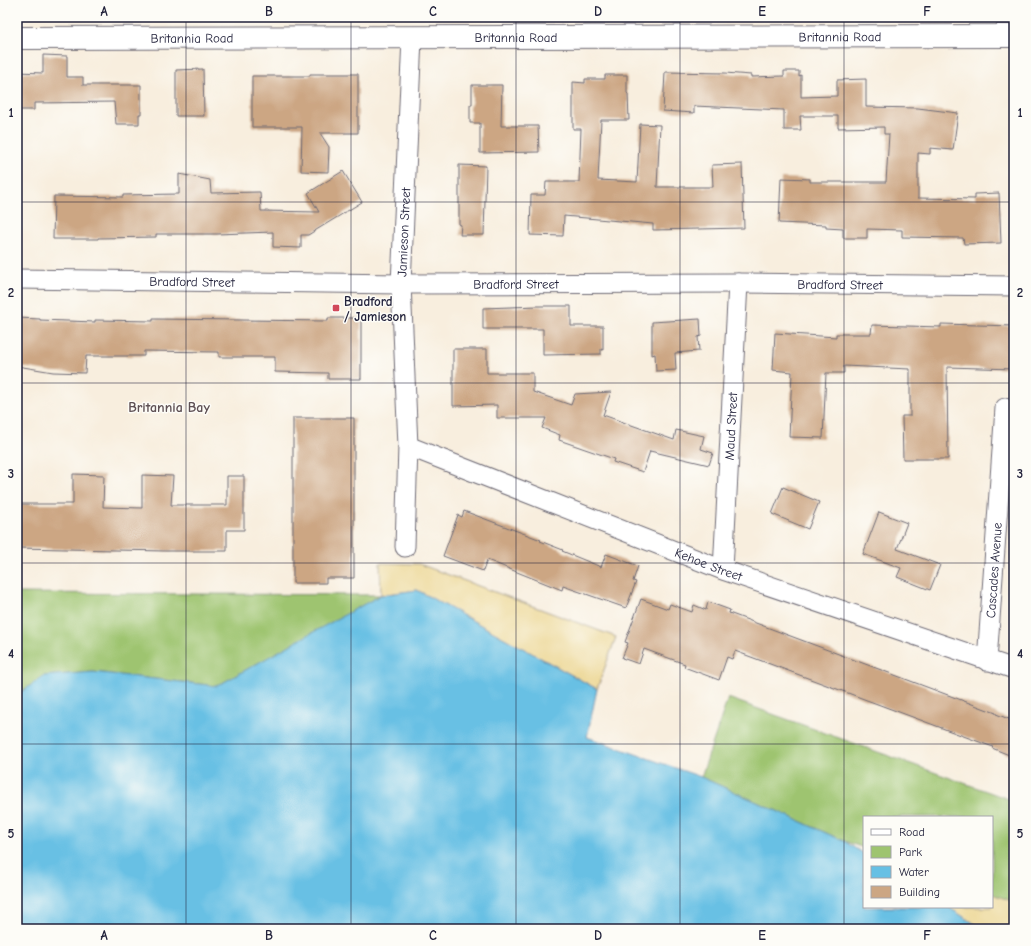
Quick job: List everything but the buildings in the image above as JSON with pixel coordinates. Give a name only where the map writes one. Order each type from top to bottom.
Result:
[{"type":"street","name":"Britannia Road","points":[[17,38],[1014,36]]},
{"type":"street","name":"Jamieson Street","points":[[405,547],[408,446],[401,284],[412,38]]},
{"type":"street","name":"Bradford Street","points":[[17,279],[401,284],[738,283],[1014,286]]},
{"type":"street","name":"Maud Street","points":[[723,570],[738,283]]},
{"type":"street","name":"Cascades Avenue","points":[[987,661],[1005,408]]},
{"type":"street","name":"Kehoe Street","points":[[408,446],[723,570],[1014,669]]},
{"type":"green space","points":[[17,593],[381,595],[217,686],[93,672],[44,676],[17,695]]},
{"type":"green space","points":[[728,698],[1014,801],[1014,902],[993,894],[993,816],[863,816],[863,848],[844,841],[701,777]]},
{"type":"sand","points":[[380,563],[419,564],[616,637],[597,689],[417,590],[381,595]]},
{"type":"sand","points":[[993,894],[1014,902],[1014,929],[983,929],[950,908],[993,908]]},
{"type":"water","points":[[417,590],[597,689],[587,737],[701,777],[844,841],[863,853],[863,908],[950,908],[983,929],[17,929],[17,695],[44,676],[93,672],[217,686],[381,595]]},
{"type":"place","name":"Bradford / Jamieson","points":[[336,308]]},
{"type":"district","name":"Britannia Bay","points":[[169,407]]}]
